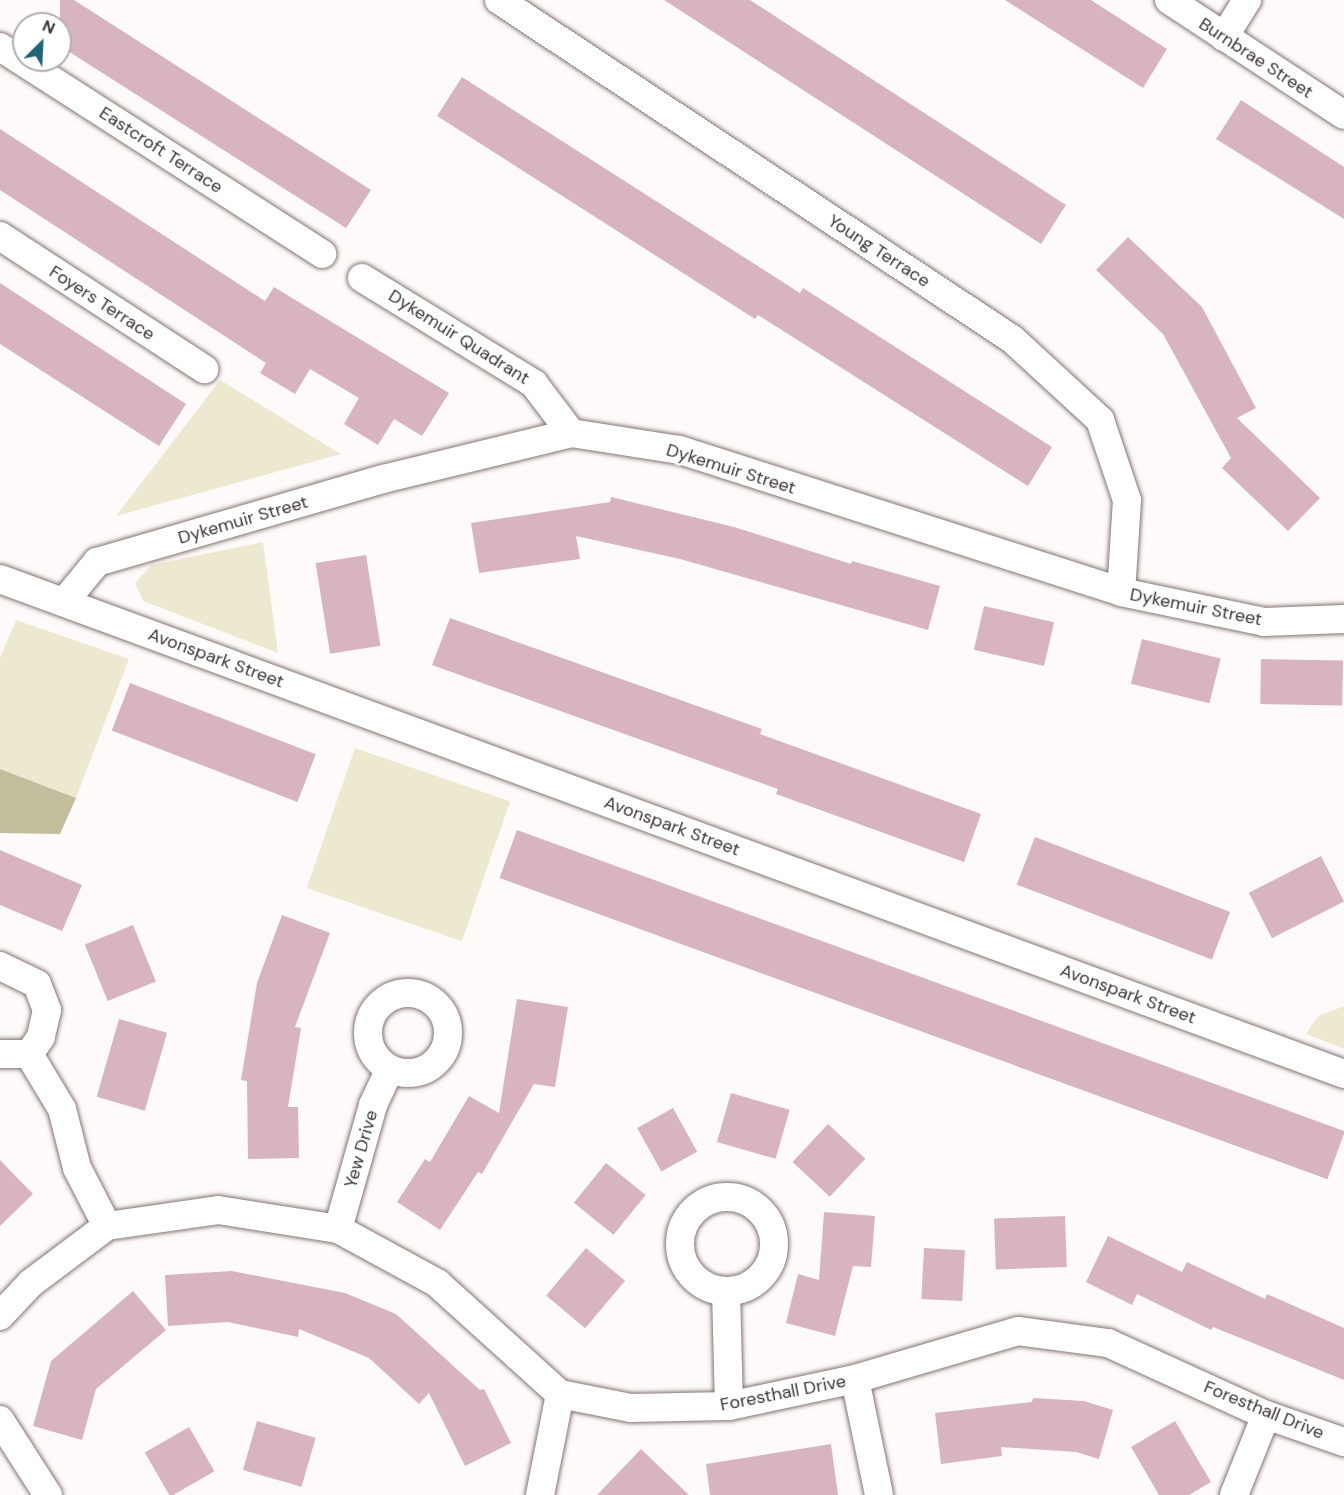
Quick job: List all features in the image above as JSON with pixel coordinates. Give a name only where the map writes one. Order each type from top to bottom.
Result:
[{"type":"street","name":"Young Terrace","points":[[499,0],[1012,339],[1100,420],[1127,500],[1120,592]]},
{"type":"street","name":"Burnbrae Street","points":[[1169,0],[1344,115]]},
{"type":"street","points":[[1224,37],[1247,0]]},
{"type":"street","name":"Eastcroft Terrace","points":[[0,47],[321,254]]},
{"type":"street","name":"Foyers Terrace","points":[[0,236],[204,369]]},
{"type":"street","name":"Dykemuir Quadrant","points":[[362,278],[534,384],[571,433]]},
{"type":"street","name":"Dykemuir Street","points":[[64,602],[97,562],[383,479],[571,433],[680,450],[1120,592],[1264,622],[1344,619]]},
{"type":"street","name":"Avonspark Street","points":[[0,579],[1344,1074]]},
{"type":"street","points":[[0,966],[37,984],[47,1010],[41,1037],[29,1054]]},
{"type":"street","points":[[0,1054],[29,1054]]},
{"type":"street","points":[[29,1054],[62,1109],[77,1168],[107,1226]]},
{"type":"street","name":"Yew Drive","points":[[338,1229],[373,1105],[389,1070]]},
{"type":"street","points":[[0,1316],[31,1283],[107,1226],[218,1210],[338,1229],[437,1282],[560,1394],[540,1495]]},
{"type":"street","points":[[726,1291],[729,1406]]},
{"type":"street","name":"Foresthall Drive","points":[[560,1394],[631,1408],[729,1406],[855,1379],[1018,1331],[1108,1343],[1266,1415],[1344,1442]]},
{"type":"street","points":[[855,1379],[879,1495]]},
{"type":"street","points":[[1234,1495],[1266,1415]]},
{"type":"street","points":[[0,1420],[48,1495]]},
{"type":"shaded area","points":[[220,380],[341,454],[116,516]]},
{"type":"shaded area","points":[[263,542],[278,653],[143,601],[135,583],[151,565]]},
{"type":"shaded area","points":[[16,620],[129,659],[76,798],[0,769],[0,658]]},
{"type":"shaded area","points":[[355,748],[510,801],[462,941],[307,888]]},
{"type":"shaded area","points":[[0,769],[76,798],[60,834],[0,833]]},
{"type":"shaded area","points":[[1344,1006],[1344,1049],[1306,1034],[1318,1016]]},
{"type":"building","points":[[60,0],[74,0],[371,190],[346,228],[72,54],[72,12],[60,12]]},
{"type":"building","points":[[664,0],[750,0],[1066,205],[1041,244]]},
{"type":"building","points":[[1005,0],[1091,0],[1167,49],[1143,88]]},
{"type":"building","points":[[462,77],[800,293],[803,288],[1052,447],[1028,486],[758,315],[755,319],[437,116]]},
{"type":"building","points":[[1241,100],[1344,167],[1344,219],[1216,139]]},
{"type":"building","points":[[0,129],[265,301],[274,287],[449,393],[422,436],[394,419],[378,445],[344,424],[359,398],[310,369],[295,394],[260,373],[266,363],[0,190]]},
{"type":"building","points":[[1128,237],[1202,307],[1256,408],[1237,418],[1320,498],[1288,531],[1222,468],[1231,458],[1163,334],[1096,270]]},
{"type":"building","points":[[0,283],[186,404],[159,446],[0,344]]},
{"type":"building","points":[[611,497],[734,527],[851,564],[852,561],[940,586],[928,630],[680,559],[576,536],[580,559],[479,573],[471,523],[610,502]]},
{"type":"building","points":[[366,555],[380,646],[330,654],[316,563]]},
{"type":"building","points":[[984,606],[1054,622],[1044,666],[974,650]]},
{"type":"building","points":[[450,618],[762,729],[760,734],[981,814],[964,862],[776,794],[778,789],[432,665]]},
{"type":"building","points":[[1142,639],[1221,659],[1209,703],[1131,684]]},
{"type":"building","points":[[1261,659],[1343,660],[1342,705],[1260,704]]},
{"type":"building","points":[[130,683],[316,754],[298,802],[112,731]]},
{"type":"building","points":[[517,830],[1344,1131],[1327,1179],[500,878]]},
{"type":"building","points":[[1035,837],[1230,912],[1212,960],[1017,885]]},
{"type":"building","points":[[0,850],[82,885],[62,931],[0,905]]},
{"type":"building","points":[[1321,856],[1344,902],[1272,938],[1249,893]]},
{"type":"building","points":[[282,915],[330,933],[295,1027],[301,1028],[288,1107],[298,1107],[299,1158],[248,1159],[247,1081],[241,1080],[257,983]]},
{"type":"building","points":[[133,925],[156,982],[108,1001],[85,944]]},
{"type":"building","points":[[517,999],[568,1007],[555,1087],[534,1084],[482,1174],[478,1172],[440,1230],[397,1202],[425,1159],[430,1162],[469,1096],[499,1113]]},
{"type":"building","points":[[119,1019],[167,1033],[145,1111],[97,1097]]},
{"type":"building","points":[[731,1093],[790,1110],[776,1159],[717,1142]]},
{"type":"building","points":[[673,1108],[697,1152],[661,1172],[637,1128]]},
{"type":"building","points":[[828,1124],[865,1159],[830,1197],[793,1162]]},
{"type":"building","points":[[0,1160],[33,1194],[0,1226]]},
{"type":"building","points":[[606,1163],[646,1195],[614,1235],[574,1203]]},
{"type":"building","points":[[824,1212],[875,1216],[871,1267],[853,1266],[835,1336],[786,1323],[798,1274],[819,1280]]},
{"type":"building","points":[[1065,1216],[1067,1267],[996,1269],[994,1218]]},
{"type":"building","points":[[1108,1236],[1182,1272],[1187,1262],[1265,1299],[1267,1294],[1344,1328],[1344,1380],[1213,1327],[1211,1330],[1137,1294],[1132,1305],[1086,1282]]},
{"type":"building","points":[[586,1248],[625,1281],[585,1328],[546,1295]]},
{"type":"building","points":[[924,1248],[965,1250],[962,1301],[921,1299]]},
{"type":"building","points":[[232,1271],[345,1293],[396,1314],[480,1390],[484,1389],[511,1443],[465,1466],[429,1393],[419,1404],[369,1358],[299,1329],[298,1337],[228,1322],[168,1326],[165,1275]]},
{"type":"building","points":[[133,1291],[166,1330],[96,1389],[82,1440],[33,1426],[51,1361]]},
{"type":"building","points":[[1033,1398],[1084,1401],[1113,1410],[1099,1459],[1076,1452],[1001,1447],[1002,1456],[941,1464],[935,1413],[1032,1402]]},
{"type":"building","points":[[257,1421],[316,1438],[302,1487],[243,1470]]},
{"type":"building","points":[[1175,1421],[1211,1482],[1189,1495],[1159,1495],[1131,1447]]},
{"type":"building","points":[[189,1427],[214,1471],[169,1495],[145,1452]]},
{"type":"building","points":[[831,1444],[838,1495],[710,1495],[706,1464]]},
{"type":"building","points":[[641,1449],[689,1495],[597,1495]]}]
